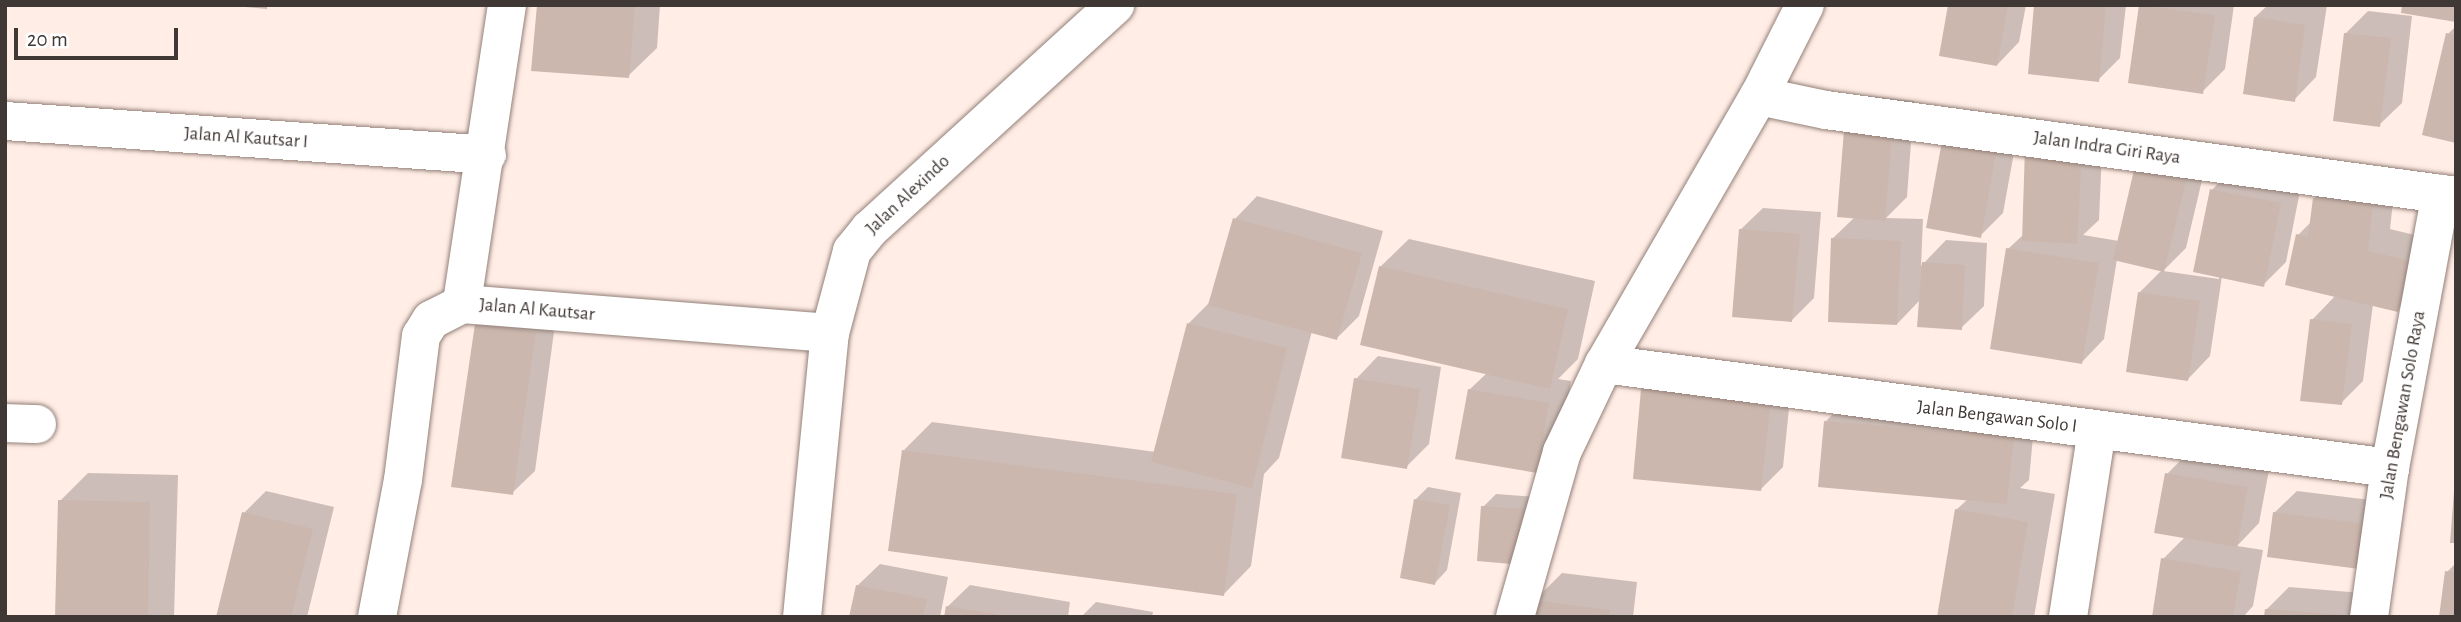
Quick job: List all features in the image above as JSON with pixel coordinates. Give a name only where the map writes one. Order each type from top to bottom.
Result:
[{"type":"street","name":"Jalan Al Kautsar","points":[[507,5],[487,155],[462,304],[830,333]]},
{"type":"street","name":"Jalan Alexindo","points":[[803,617],[830,333],[852,251],[860,239],[1115,5]]},
{"type":"street","points":[[1515,617],[1562,452],[1604,365],[1759,96],[1805,5]]},
{"type":"street","name":"Jalan Indra Giri Raya","points":[[1759,96],[1826,110],[2449,195]]},
{"type":"street","name":"Jalan Al Kautsar I","points":[[5,121],[487,155]]},
{"type":"street","name":"Jalan Bengawan Solo Raya","points":[[2370,617],[2390,468],[2449,195]]},
{"type":"street","points":[[377,617],[403,480],[421,336],[431,320],[462,304]]},
{"type":"street","name":"Jalan Bengawan Solo I","points":[[1604,365],[2390,468]]},
{"type":"street","points":[[2068,617],[2097,430]]},
{"type":"building","points":[[224,5],[267,5],[267,9]]},
{"type":"building","points":[[537,5],[635,5],[629,78],[531,71]]},
{"type":"building","points":[[1948,5],[2008,5],[1997,66],[1939,56]]},
{"type":"building","points":[[2034,5],[2106,5],[2099,82],[2028,74]]},
{"type":"building","points":[[2139,5],[2215,15],[2203,94],[2128,83]]},
{"type":"building","points":[[2402,5],[2456,5],[2456,22],[2401,13]]},
{"type":"building","points":[[2254,17],[2305,25],[2295,102],[2243,94]]},
{"type":"building","points":[[2344,33],[2391,38],[2380,127],[2333,121]]},
{"type":"building","points":[[2446,33],[2456,35],[2456,143],[2422,135]]},
{"type":"building","points":[[1845,118],[1893,123],[1885,221],[1837,217]]},
{"type":"building","points":[[1943,136],[1997,147],[1981,238],[1926,228]]},
{"type":"building","points":[[2025,147],[2082,150],[2077,244],[2022,241]]},
{"type":"building","points":[[2134,170],[2186,181],[2164,272],[2113,260]]},
{"type":"building","points":[[2210,189],[2281,203],[2264,287],[2193,272]]},
{"type":"building","points":[[2313,198],[2373,205],[2368,251],[2410,261],[2398,312],[2285,285],[2296,234],[2308,237]]},
{"type":"building","points":[[1233,218],[1362,253],[1337,340],[1208,305]]},
{"type":"building","points":[[1739,229],[1800,234],[1792,322],[1732,317]]},
{"type":"building","points":[[1831,238],[1901,241],[1897,325],[1828,322]]},
{"type":"building","points":[[2006,248],[2099,263],[2082,364],[1990,349]]},
{"type":"building","points":[[1922,262],[1965,265],[1962,330],[1917,327]]},
{"type":"building","points":[[1379,266],[1568,309],[1550,389],[1360,345]]},
{"type":"building","points":[[2138,292],[2200,301],[2188,381],[2126,372]]},
{"type":"building","points":[[2310,319],[2352,324],[2342,405],[2300,401]]},
{"type":"building","points":[[1187,323],[1287,348],[1252,488],[1151,462]]},
{"type":"building","points":[[475,324],[536,332],[513,495],[451,487]]},
{"type":"building","points":[[1354,378],[1420,389],[1407,469],[1341,458]]},
{"type":"building","points":[[1468,389],[1549,403],[1537,473],[1455,459]]},
{"type":"building","points":[[1641,389],[1771,401],[1761,491],[1633,479]]},
{"type":"building","points":[[1824,421],[2014,437],[2007,504],[1818,487]]},
{"type":"building","points":[[902,450],[1237,494],[1224,596],[888,551]]},
{"type":"building","points":[[2165,473],[2248,487],[2237,547],[2154,533]]},
{"type":"building","points":[[2454,491],[2456,543],[2450,543]]},
{"type":"building","points":[[1414,499],[1450,505],[1435,585],[1400,578]]},
{"type":"building","points":[[58,500],[150,502],[148,617],[55,617]]},
{"type":"building","points":[[1481,506],[1527,509],[1523,565],[1477,561]]},
{"type":"building","points":[[1955,509],[2028,522],[2012,617],[1937,617]]},
{"type":"building","points":[[242,512],[313,529],[291,617],[216,617]]},
{"type":"building","points":[[2273,512],[2382,526],[2375,571],[2267,557]]},
{"type":"building","points":[[2161,558],[2241,572],[2233,617],[2152,617]]},
{"type":"building","points":[[2445,571],[2456,572],[2456,617],[2439,617]]},
{"type":"building","points":[[856,585],[927,599],[923,617],[849,617]]},
{"type":"building","points":[[1532,600],[1610,610],[1609,617],[1530,617]]},
{"type":"building","points":[[946,606],[999,615],[999,617],[944,617]]},
{"type":"building","points":[[2265,609],[2344,615],[2344,617],[2264,617]]}]
